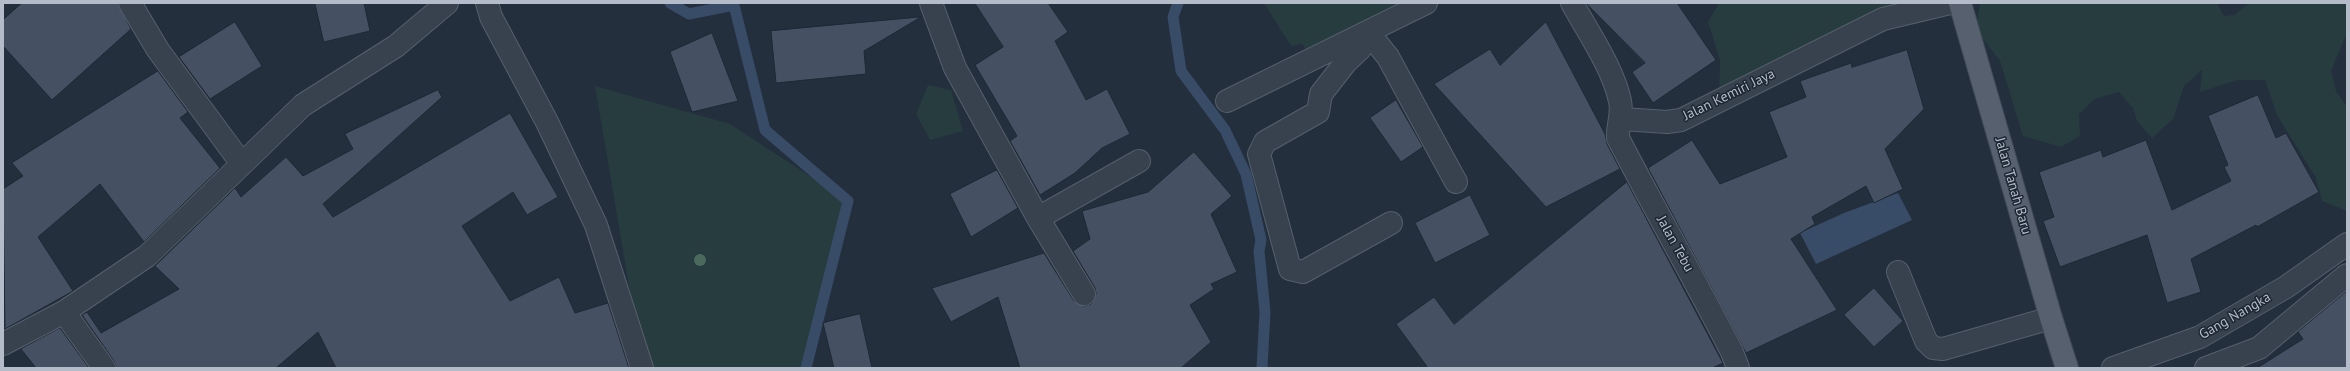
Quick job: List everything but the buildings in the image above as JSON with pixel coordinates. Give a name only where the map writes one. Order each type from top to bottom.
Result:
[{"type":"main road","name":"Jalan Tanah Baru","points":[[1952,3],[2067,368]]},
{"type":"street","points":[[130,3],[158,50],[242,164]]},
{"type":"street","points":[[3,344],[64,312],[147,256],[304,105],[396,46],[447,3]]},
{"type":"street","points":[[931,3],[955,68],[1038,218],[1084,294]]},
{"type":"street","points":[[1226,101],[1426,3]]},
{"type":"street","points":[[1572,3],[1607,66],[1620,101],[1622,120]]},
{"type":"street","name":"Jalan Kemiri Jaya","points":[[1622,120],[1667,122],[1682,120],[1883,19],[1952,3]]},
{"type":"street","points":[[489,10],[596,225],[642,368]]},
{"type":"street","points":[[1368,32],[1388,57],[1456,182]]},
{"type":"street","points":[[1368,32],[1360,49],[1346,62],[1321,94],[1318,112],[1264,142],[1259,154],[1290,269],[1303,272],[1391,223]]},
{"type":"street","name":"Jalan Tebu","points":[[1622,120],[1618,129],[1618,138],[1645,190],[1676,243],[1732,352],[1738,368]]},
{"type":"street","points":[[1038,218],[1139,161]]},
{"type":"street","name":"Gang Nangka","points":[[2113,368],[2200,337],[2286,287],[2347,244]]},
{"type":"street","points":[[1898,272],[1926,341],[1933,348],[1943,349],[2051,318]]},
{"type":"street","points":[[2206,368],[2259,348],[2347,275]]},
{"type":"street","points":[[64,312],[104,368]]},
{"type":"green space","points":[[1264,3],[1426,3],[1311,60],[1302,44],[1291,46]]},
{"type":"green space","points":[[1719,3],[1946,3],[1719,100],[1720,60],[1708,22]]},
{"type":"green space","points":[[1980,3],[2217,3],[2224,16],[2234,15],[2249,3],[2347,3],[2347,33],[2331,71],[2336,91],[2347,107],[2347,211],[2322,201],[2316,178],[2277,115],[2265,80],[2238,80],[2200,92],[2202,70],[2184,86],[2173,119],[2152,138],[2137,121],[2133,108],[2119,92],[2095,99],[2079,114],[2080,136],[2061,147],[2023,136],[2000,61],[1976,30]]},
{"type":"green space","points":[[928,85],[951,90],[963,131],[930,140],[916,114]]},
{"type":"green space","points":[[595,86],[730,124],[848,201],[806,368],[643,368]]},
{"type":"water","points":[[1898,193],[1912,220],[1816,264],[1800,233],[1844,213]]},
{"type":"waterway","points":[[670,3],[689,14],[734,5],[765,130],[848,201],[806,368]]},
{"type":"waterway","points":[[1178,3],[1173,17],[1181,71],[1225,130],[1246,174],[1261,240],[1259,251],[1265,312],[1262,368]]}]
